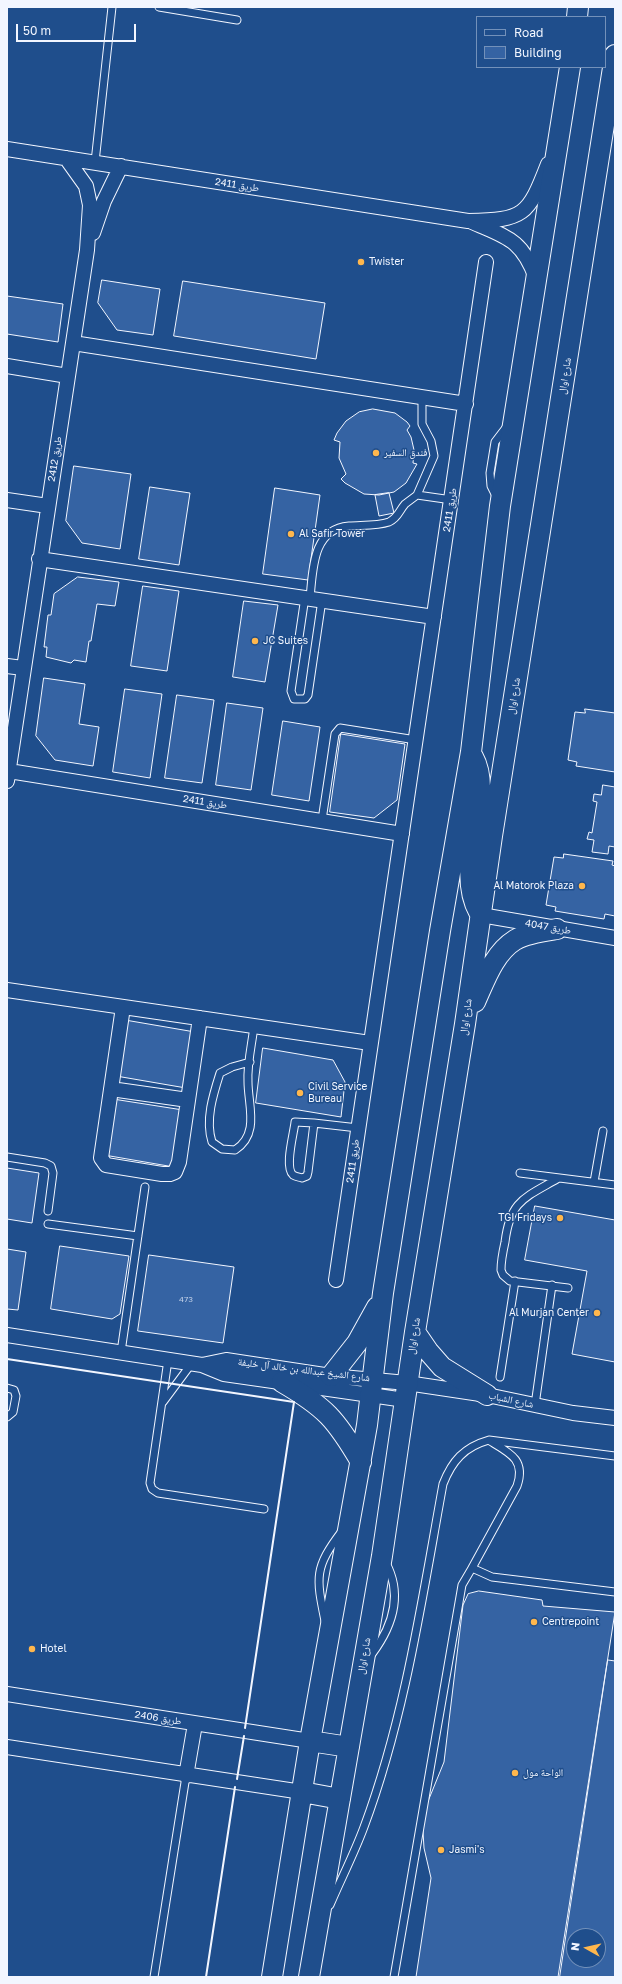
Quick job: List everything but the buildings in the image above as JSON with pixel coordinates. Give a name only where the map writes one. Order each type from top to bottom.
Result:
[{"type":"main road","name":"شارع اوال","points":[[309,1977],[382,1556],[415,1332],[466,1024],[481,915],[615,55]]},
{"type":"main road","points":[[272,1977],[310,1741],[361,1462],[372,1387],[382,1293],[440,931],[471,752],[500,506],[570,68]]},
{"type":"main road","points":[[471,752],[476,763],[479,778],[479,794],[471,855],[471,888],[474,903],[481,915]]},
{"type":"main road","points":[[466,1024],[490,968],[502,951],[515,940],[557,928]]},
{"type":"main road","points":[[331,1376],[358,1343],[382,1293]]},
{"type":"main road","points":[[415,1332],[428,1351],[442,1367],[487,1395]]},
{"type":"main road","points":[[282,1382],[312,1400],[323,1409],[343,1432],[361,1462]]},
{"type":"main road","points":[[310,1741],[349,1747]]},
{"type":"main road","points":[[302,1792],[340,1799]]},
{"type":"street","name":"طريق 2411","points":[[7,148],[468,221],[503,220],[516,216],[526,208],[535,197],[559,136]]},
{"type":"street","name":"طريق 2412","points":[[8,776],[39,559],[87,250],[90,205],[86,186],[66,158]]},
{"type":"street","name":"طريق 2412","points":[[87,250],[104,201],[121,166]]},
{"type":"street","name":"طريق 2411","points":[[468,221],[515,242],[530,261],[536,278]]},
{"type":"street","name":"طريق 2411","points":[[336,1280],[486,262]]},
{"type":"street","points":[[72,343],[466,404]]},
{"type":"street","points":[[7,366],[68,376]]},
{"type":"street","points":[[7,500],[48,506]]},
{"type":"street","points":[[39,559],[434,616]]},
{"type":"street","points":[[7,666],[23,668]]},
{"type":"street","name":"طريق 2411","points":[[8,776],[322,820],[402,834]]},
{"type":"street","name":"طريق 4047","points":[[481,915],[615,938]]},
{"type":"street","points":[[7,990],[370,1043]]},
{"type":"street","points":[[123,1007],[101,1158],[106,1165],[162,1174],[170,1174],[175,1172],[177,1167],[200,1018]]},
{"type":"street","points":[[111,1089],[188,1100]]},
{"type":"street","name":"شارع الشيخ عبدالله بن خالد آل خليفة","points":[[7,1335],[197,1364],[220,1373],[282,1382],[372,1387],[406,1392]]},
{"type":"street","name":"شارع الشيخ عبدالله بن خالد آل خليفة","points":[[197,1364],[226,1360],[331,1376],[372,1387]]},
{"type":"street","name":"شارع الشباب","points":[[406,1392],[487,1395],[574,1413],[615,1418]]},
{"type":"street","name":"طريق 2406","points":[[7,1694],[310,1741]]},
{"type":"street","points":[[186,1776],[195,1724]]},
{"type":"street","points":[[7,1747],[186,1776],[302,1792]]},
{"type":"lane","points":[[95,162],[112,7]]},
{"type":"lane","points":[[159,7],[237,20]]},
{"type":"lane","points":[[312,598],[291,691],[294,699],[300,700],[305,699],[308,695],[312,598],[316,556],[323,537],[330,532],[346,526],[389,521],[397,517],[405,505],[417,495],[434,456],[431,441],[422,424],[422,397]]},
{"type":"lane","points":[[417,495],[452,500]]},
{"type":"lane","points":[[322,820],[335,734],[340,728],[416,740]]},
{"type":"lane","points":[[250,1062],[220,1073],[214,1089],[209,1131],[212,1142],[222,1149],[236,1150],[244,1144],[249,1131],[252,1108],[248,1082],[254,1026]]},
{"type":"lane","points":[[314,1123],[308,1172],[307,1176],[302,1178],[296,1176],[291,1171],[289,1163],[295,1122],[314,1123],[358,1128]]},
{"type":"lane","points":[[594,1182],[603,1131]]},
{"type":"lane","points":[[7,1157],[45,1163],[51,1166],[53,1173],[48,1211]]},
{"type":"lane","points":[[520,1173],[615,1185]]},
{"type":"lane","points":[[557,1178],[523,1199],[510,1216],[507,1225],[501,1270],[506,1278],[515,1281],[568,1288]]},
{"type":"lane","points":[[121,1352],[145,1187]]},
{"type":"lane","points":[[48,1224],[138,1236]]},
{"type":"lane","points":[[500,1377],[515,1281]]},
{"type":"lane","points":[[535,1405],[552,1286]]},
{"type":"lane","points":[[168,1360],[150,1483],[154,1492],[264,1509]]},
{"type":"lane","points":[[162,1404],[197,1364]]},
{"type":"lane","points":[[7,1388],[14,1390],[16,1396],[13,1412],[7,1417]]},
{"type":"lane","points":[[574,1413],[615,1426]]},
{"type":"lane","points":[[394,1977],[462,1585],[520,1478],[520,1470],[512,1454],[489,1440]]},
{"type":"lane","points":[[317,1933],[364,1829],[385,1764],[399,1713],[443,1484],[448,1470],[461,1454],[470,1447],[489,1440],[615,1456]]},
{"type":"lane","points":[[472,1568],[492,1577],[615,1592]]},
{"type":"lane","points":[[154,1977],[186,1776]]},
{"type":"wall","points":[[7,1359],[294,1402],[245,1728]]},
{"type":"wall","points":[[237,1779],[244,1736]]},
{"type":"wall","points":[[206,1977],[235,1787]]},
{"type":"place","name":"Twister","points":[[361,262]]},
{"type":"place","name":"فندق السفير","points":[[376,453]]},
{"type":"place","name":"Al Safir Tower","points":[[291,534]]},
{"type":"place","name":"JC Suites","points":[[255,641]]},
{"type":"place","name":"Al Matorok Plaza","points":[[582,886]]},
{"type":"place","name":"Civil Service Bureau","points":[[300,1093]]},
{"type":"place","name":"TGI Fridays","points":[[560,1218]]},
{"type":"place","name":"Al Murjan Center","points":[[597,1313]]},
{"type":"place","name":"Centrepoint","points":[[534,1622]]},
{"type":"place","name":"Hotel","points":[[32,1649]]},
{"type":"place","name":"الواحة مول","points":[[515,1773]]},
{"type":"place","name":"Jasmi's","points":[[441,1850]]}]
